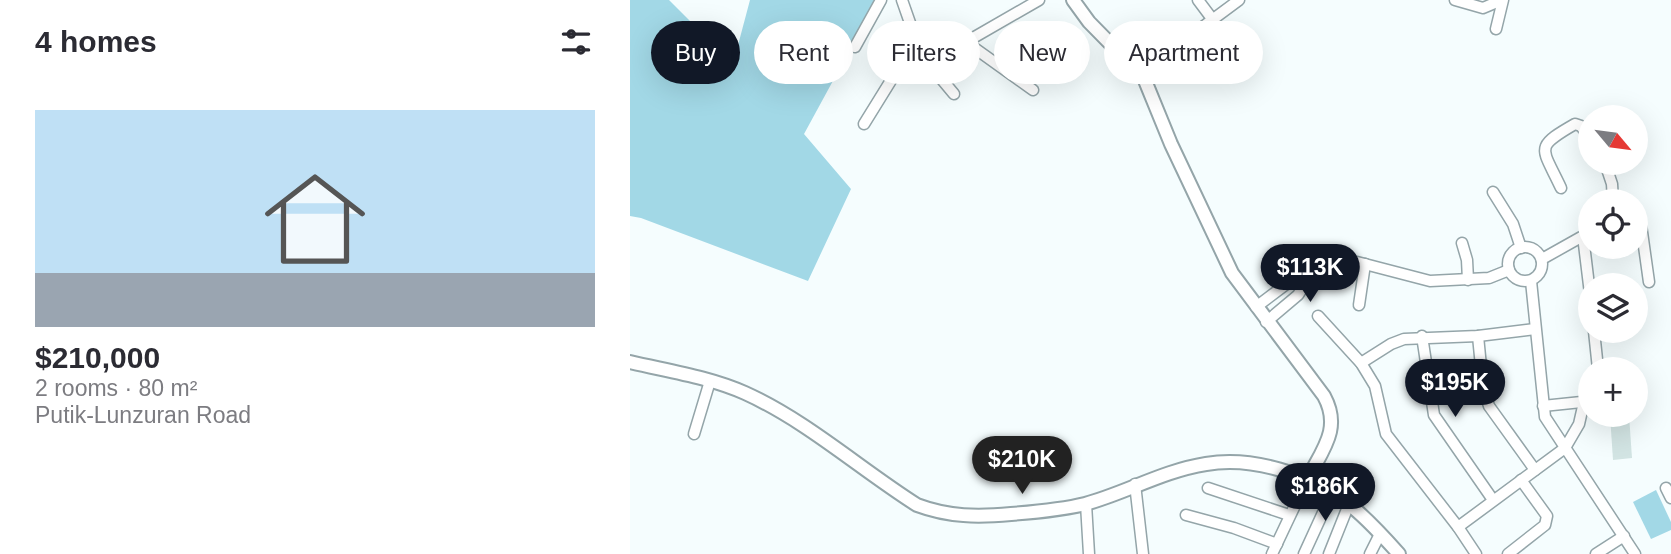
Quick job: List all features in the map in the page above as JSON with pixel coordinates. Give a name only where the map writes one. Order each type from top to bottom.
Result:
[{"type":"street","points":[[855,47],[881,0]]},
{"type":"street","points":[[902,0],[909,21]]},
{"type":"street","points":[[980,34],[1039,0]]},
{"type":"street","points":[[1073,0],[1088,22],[1104,38]]},
{"type":"street","points":[[1198,0],[1213,20],[1239,0]]},
{"type":"street","points":[[1455,0],[1483,8],[1502,0]]},
{"type":"street","points":[[1496,29],[1502,0]]},
{"type":"street","points":[[980,52],[1032,90]]},
{"type":"street","points":[[864,124],[889,84]]},
{"type":"street","points":[[946,84],[954,94]]},
{"type":"street","points":[[1145,84],[1232,274],[1324,396],[1331,409],[1333,426],[1275,549],[1234,528],[1186,515]]},
{"type":"street","points":[[1561,188],[1544,148],[1546,142],[1575,124],[1578,125]]},
{"type":"street","points":[[1493,192],[1513,224],[1521,248]]},
{"type":"street","points":[[1542,259],[1578,240]]},
{"type":"street","points":[[1462,243],[1468,260],[1468,280]]},
{"type":"street","points":[[1531,281],[1516,279],[1509,270],[1509,259],[1521,248],[1531,248],[1542,259],[1542,270],[1531,281],[1545,417],[1635,554]]},
{"type":"street","points":[[1646,259],[1650,282]]},
{"type":"street","points":[[1256,307],[1290,281],[1335,266],[1357,262],[1430,281],[1489,278],[1509,270]]},
{"type":"street","points":[[1359,305],[1365,264]]},
{"type":"street","points":[[1266,321],[1298,295],[1310,276]]},
{"type":"street","points":[[1318,316],[1361,363],[1375,386],[1386,434],[1476,554]]},
{"type":"street","points":[[1361,363],[1404,339],[1478,337],[1535,329]]},
{"type":"street","points":[[1422,337],[1434,415],[1493,500]]},
{"type":"street","points":[[1478,337],[1483,387],[1489,407],[1535,470]]},
{"type":"street","points":[[630,362],[710,381],[760,401],[801,425],[918,505],[939,513],[962,516],[999,515],[1086,504],[1135,484],[1193,467],[1226,461],[1264,467],[1307,480],[1332,492],[1349,504],[1399,554]]},
{"type":"street","points":[[694,434],[710,381]]},
{"type":"street","points":[[1543,406],[1578,402]]},
{"type":"street","points":[[1458,527],[1565,448],[1578,426]]},
{"type":"street","points":[[1508,554],[1547,521],[1547,516],[1521,480]]},
{"type":"street","points":[[1135,484],[1143,554]]},
{"type":"street","points":[[1208,488],[1247,499],[1289,516]]},
{"type":"street","points":[[1304,554],[1332,492]]},
{"type":"street","points":[[1086,504],[1089,554]]},
{"type":"street","points":[[1329,554],[1349,504]]},
{"type":"street","points":[[1370,554],[1380,534]]},
{"type":"street","points":[[1596,554],[1624,536]]},
{"type":"shaded area","points":[[630,0],[669,0],[690,21],[651,21],[651,84],[740,84],[740,38],[750,0],[877,0],[853,44],[853,21],[754,21],[754,84],[831,84],[804,134],[851,189],[808,281],[630,216]]},
{"type":"shaded area","points":[[1656,490],[1671,522],[1671,530],[1651,539],[1633,502]]},
{"type":"building","points":[[1611,427],[1630,427],[1632,458],[1613,460]]}]
